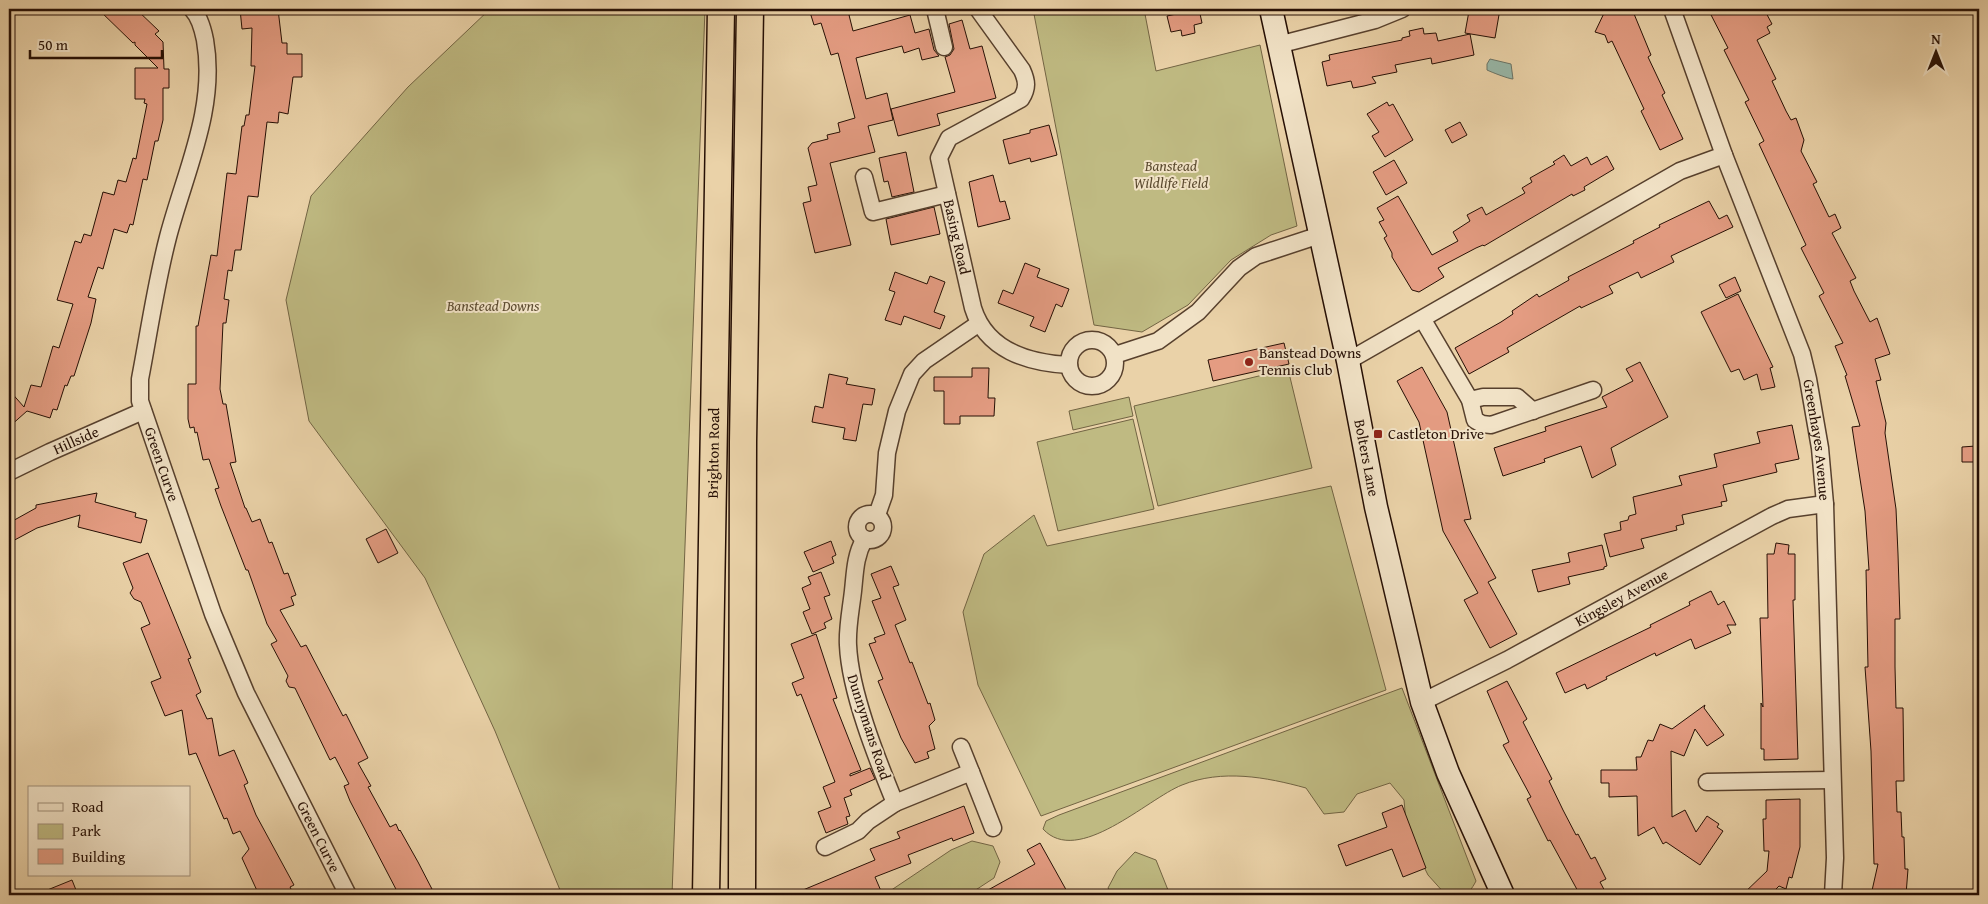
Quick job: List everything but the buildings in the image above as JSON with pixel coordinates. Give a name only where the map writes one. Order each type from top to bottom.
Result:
[{"type":"highway","name":"Brighton Road","points":[[706,895],[721,9]]},
{"type":"highway","name":"Brighton Road","points":[[742,895],[742,442],[750,9]]},
{"type":"main road","name":"Bolters Lane","points":[[1270,9],[1348,361],[1376,507],[1422,702],[1448,773],[1503,895]]},
{"type":"street","name":"Green Curve","points":[[192,9],[203,30],[209,66],[209,87],[199,133],[167,238],[140,379],[140,401],[212,614],[246,693],[348,895]]},
{"type":"street","points":[[934,9],[944,47]]},
{"type":"street","name":"Basing Road","points":[[978,9],[1022,70],[1027,81],[1026,92],[1021,99],[949,138],[939,158],[978,324]]},
{"type":"street","points":[[1278,45],[1375,20],[1402,9]]},
{"type":"street","name":"Greenhayes Avenue","points":[[1672,9],[1724,155],[1802,354],[1815,415],[1825,504],[1835,858],[1833,895]]},
{"type":"street","points":[[1348,361],[1423,320],[1680,171],[1724,155]]},
{"type":"street","points":[[864,177],[873,212],[947,194]]},
{"type":"street","points":[[1115,355],[1158,341],[1198,312],[1238,268],[1256,256],[1320,235]]},
{"type":"street","points":[[1423,320],[1470,400],[1475,420],[1482,424],[1491,425],[1593,390]]},
{"type":"street","points":[[978,324],[988,337],[1024,358],[1045,364],[1068,365]]},
{"type":"street","name":"Dunnymans Road","points":[[895,803],[881,767],[851,674],[848,644],[849,626],[857,552],[864,540],[856,532],[859,519],[871,514],[876,515],[884,495],[887,454],[897,411],[912,374],[924,360],[978,324]]},
{"type":"street","points":[[1086,340],[1102,342],[1115,355],[1112,375],[1101,384],[1094,386],[1086,386],[1074,378],[1068,365],[1073,349],[1086,340]]},
{"type":"street","points":[[1470,400],[1516,397],[1533,411]]},
{"type":"street","name":"Hillside","points":[[9,472],[143,411]]},
{"type":"street","name":"Kingsley Avenue","points":[[1422,702],[1507,660],[1772,516],[1796,507],[1825,504]]},
{"type":"street","points":[[961,747],[993,828]]},
{"type":"street","points":[[825,847],[858,831],[868,821],[895,803],[971,772]]},
{"type":"street","points":[[1707,782],[1832,780]]},
{"type":"green space","name":"Banstead Downs","points":[[490,9],[705,9],[672,895],[562,895],[495,731],[425,578],[309,421],[286,300],[311,196],[408,87]]},
{"type":"green space","name":"Banstead Wildlife Field","points":[[1033,9],[1144,9],[1156,71],[1260,45],[1297,226],[1271,235],[1231,260],[1188,305],[1142,332],[1094,325]]},
{"type":"green space","points":[[1288,369],[1312,468],[1158,506],[1134,406]]},
{"type":"green space","points":[[1129,397],[1133,416],[1073,430],[1069,411]]},
{"type":"green space","points":[[1133,419],[1154,509],[1058,531],[1037,442]]},
{"type":"green space","points":[[1331,486],[1386,690],[1041,816],[978,685],[963,612],[984,554],[1034,515],[1047,546]]},
{"type":"green space","points":[[1402,688],[1476,881],[1467,893],[1446,895],[1428,875],[1407,833],[1404,800],[1390,783],[1357,794],[1344,812],[1324,814],[1306,788],[1244,776],[1213,777],[1197,780],[1167,792],[1132,815],[1093,835],[1075,840],[1058,839],[1043,829],[1046,821],[1059,815]]},
{"type":"green space","points":[[972,841],[993,846],[1000,862],[994,878],[968,895],[884,895],[951,850]]},
{"type":"green space","points":[[1135,852],[1156,860],[1170,895],[1112,895],[1108,888],[1117,871]]},
{"type":"shaded area","points":[[1490,59],[1511,64],[1513,79],[1487,70],[1487,64]]},
{"type":"place","name":"Banstead Downs Tennis Club","points":[[1249,362]]},
{"type":"place","name":"Castleton Drive","points":[[1378,434]]}]
